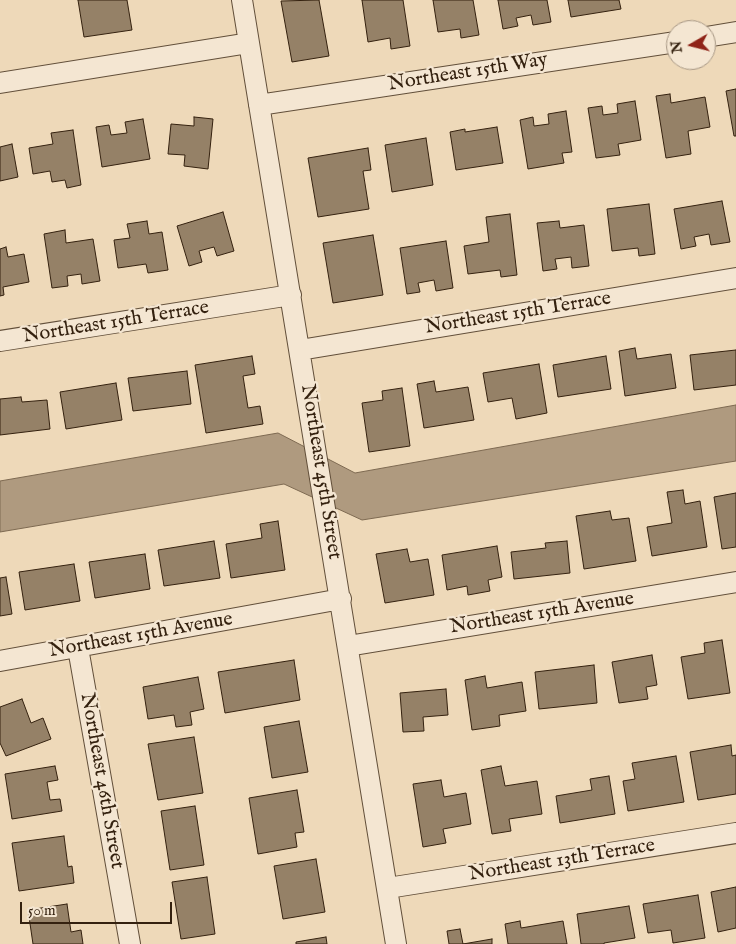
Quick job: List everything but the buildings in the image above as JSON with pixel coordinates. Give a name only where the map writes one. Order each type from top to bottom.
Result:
[{"type":"street","name":"Northeast 45th Street","points":[[242,0],[396,944]]},
{"type":"street","points":[[716,35],[736,32]]},
{"type":"street","points":[[0,83],[249,43]]},
{"type":"street","name":"Northeast 15th Way","points":[[259,105],[666,44]]},
{"type":"street","name":"Northeast 15th Terrace","points":[[300,350],[736,278]]},
{"type":"street","name":"Northeast 15th Terrace","points":[[0,341],[291,295]]},
{"type":"street","name":"Northeast 15th Avenue","points":[[348,646],[736,582]]},
{"type":"street","name":"Northeast 15th Avenue","points":[[0,661],[341,599]]},
{"type":"street","name":"Northeast 46th Street","points":[[78,648],[130,944]]},
{"type":"street","name":"Northeast 13th Terrace","points":[[388,888],[736,833]]},
{"type":"shaded area","points":[[736,405],[736,461],[362,520],[284,484],[0,532],[0,481],[278,433],[355,473]]}]
